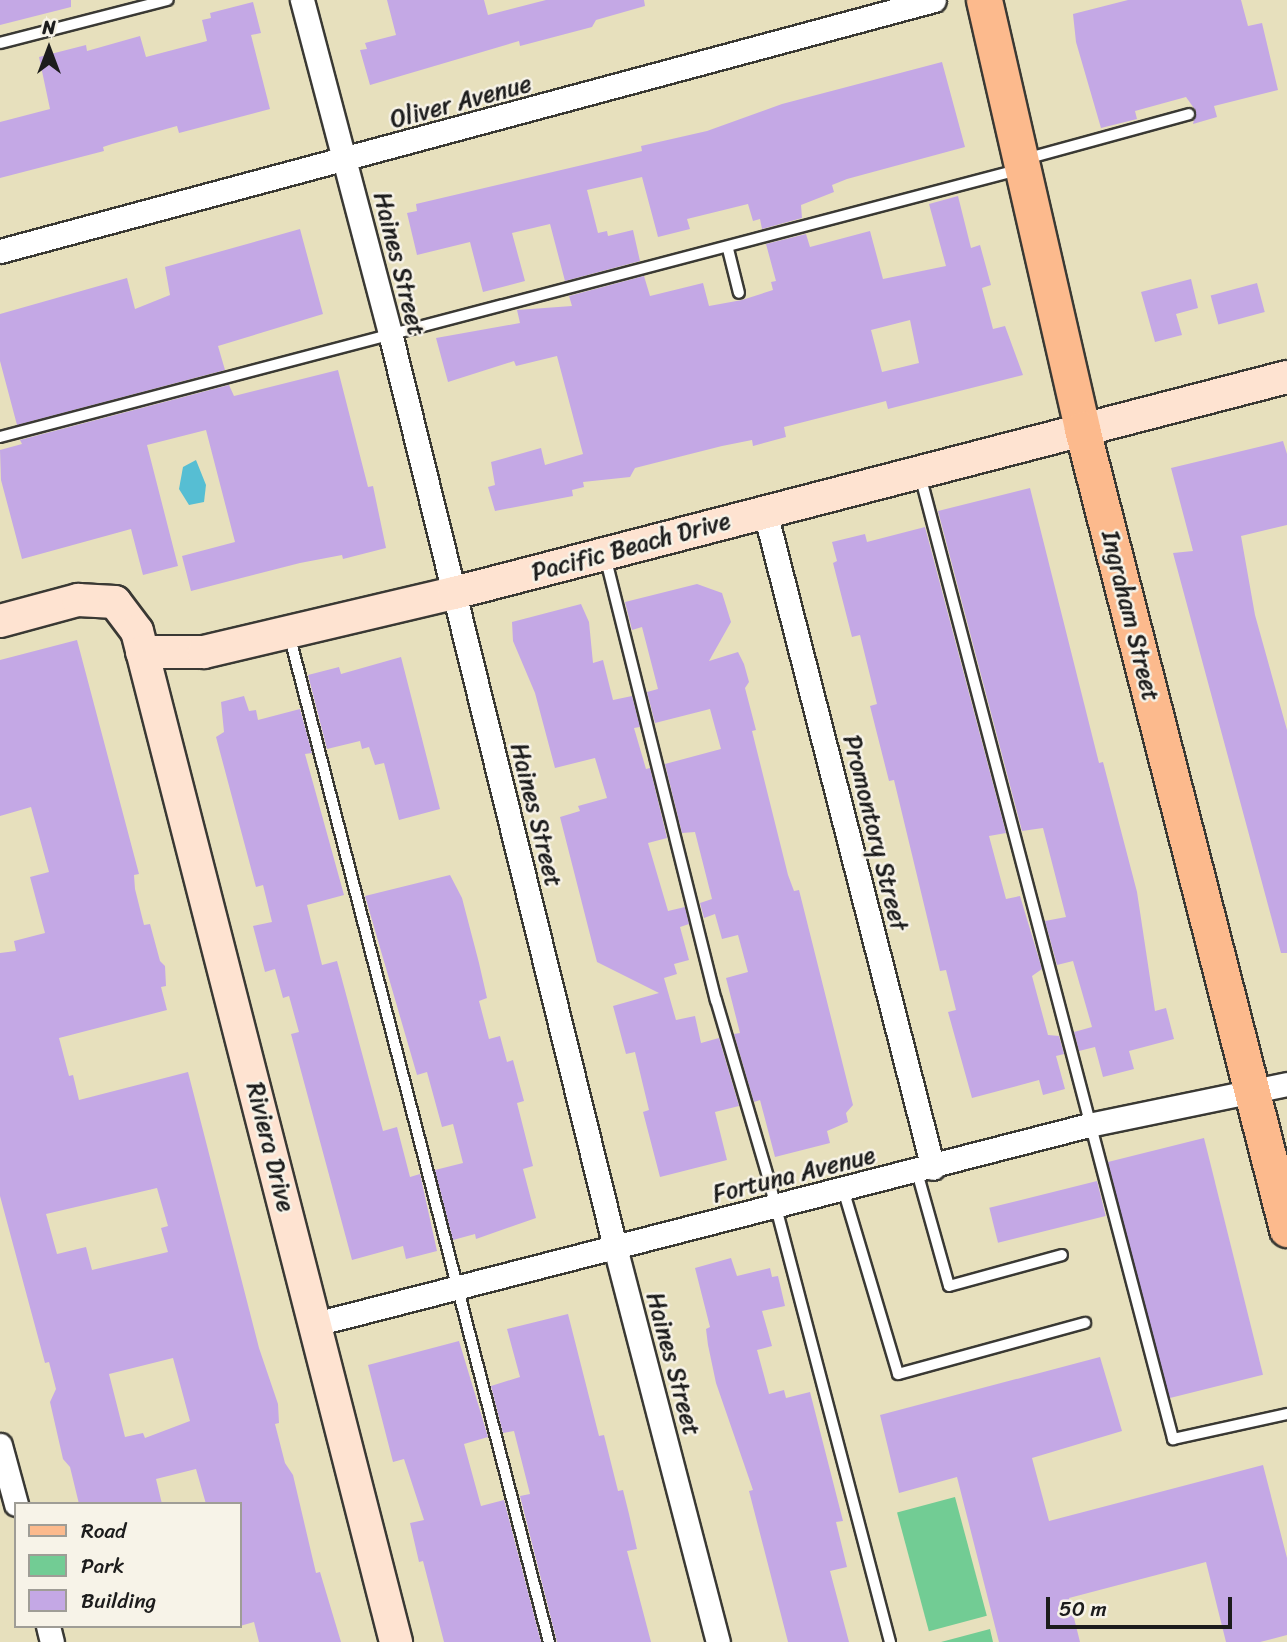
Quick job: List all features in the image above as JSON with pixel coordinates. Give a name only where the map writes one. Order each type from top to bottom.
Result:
[{"type":"main road","name":"Ingraham Street","points":[[985,0],[1020,165],[1082,429],[1287,1229]]},
{"type":"street","name":"Haines Street","points":[[302,0],[390,333],[615,1247],[718,1642]]},
{"type":"street","name":"Oliver Avenue","points":[[0,251],[934,0]]},
{"type":"street","name":"Pacific Beach Drive","points":[[142,652],[204,652],[454,593],[1287,377]]},
{"type":"street","name":"Promontory Street","points":[[765,512],[925,1170]]},
{"type":"street","points":[[0,621],[78,600],[115,602],[137,631],[142,652]]},
{"type":"street","name":"Riviera Drive","points":[[142,652],[396,1642]]},
{"type":"street","name":"Fortuna Avenue","points":[[315,1324],[925,1170],[1089,1125],[1251,1093],[1287,1083]]},
{"type":"street","points":[[0,1445],[15,1502]]},
{"type":"lane","points":[[0,43],[168,0]]},
{"type":"lane","points":[[0,437],[390,333],[728,249],[1189,114]]},
{"type":"lane","points":[[728,249],[739,293]]},
{"type":"lane","points":[[919,472],[1173,1439],[1287,1414]]},
{"type":"lane","points":[[605,553],[716,1000],[776,1208],[890,1642]]},
{"type":"lane","points":[[288,631],[549,1642]]},
{"type":"lane","points":[[925,1170],[950,1286],[1062,1255]]},
{"type":"lane","points":[[843,1189],[898,1374],[1086,1323]]},
{"type":"green space","points":[[955,1497],[987,1616],[929,1631],[897,1513]]},
{"type":"green space","points":[[990,1629],[993,1642],[941,1642]]},
{"type":"water","points":[[196,460],[206,485],[204,502],[189,505],[179,489],[183,467]]},
{"type":"building","points":[[0,0],[71,0],[71,7],[0,25]]},
{"type":"building","points":[[387,0],[484,0],[488,15],[546,0],[644,0],[645,6],[596,20],[592,27],[520,46],[519,41],[370,85],[360,50],[367,49],[365,43],[396,35]]},
{"type":"building","points":[[1128,0],[1241,0],[1248,26],[1262,23],[1278,90],[1214,106],[1217,117],[1193,124],[1196,111],[1186,97],[1135,111],[1137,119],[1101,128],[1076,42],[1073,14]]},
{"type":"building","points":[[253,2],[261,33],[251,35],[270,109],[179,133],[177,126],[103,147],[104,151],[0,178],[0,122],[50,109],[39,57],[86,45],[87,51],[140,36],[146,57],[207,41],[202,20],[211,18],[210,13]]},
{"type":"building","points":[[942,62],[965,147],[832,185],[834,192],[801,205],[802,218],[762,229],[760,219],[753,221],[748,204],[687,219],[690,229],[658,237],[642,177],[587,190],[598,233],[607,231],[608,236],[633,230],[640,261],[565,281],[550,224],[512,233],[525,281],[483,292],[470,242],[417,255],[407,213],[417,211],[416,204],[642,151],[641,146],[707,131],[782,104]]},
{"type":"building","points":[[958,196],[971,248],[980,245],[991,285],[982,288],[993,329],[1005,326],[1023,375],[888,409],[886,401],[784,427],[786,437],[753,446],[752,440],[722,446],[635,468],[630,477],[583,482],[584,487],[572,490],[573,496],[495,511],[488,487],[495,485],[491,462],[541,448],[545,465],[583,454],[557,356],[516,366],[514,361],[448,382],[436,338],[520,323],[517,310],[572,306],[569,296],[644,276],[650,296],[703,283],[709,306],[742,300],[773,290],[771,282],[776,281],[766,244],[806,234],[810,247],[870,231],[883,279],[946,266],[929,204]],"holes":[[[910,320],[919,363],[882,372],[871,330]]]},
{"type":"building","points":[[300,229],[323,314],[218,346],[225,370],[17,425],[0,361],[0,314],[127,278],[135,309],[170,295],[165,267]]},
{"type":"building","points":[[1191,279],[1198,308],[1176,314],[1182,335],[1155,342],[1141,292]]},
{"type":"building","points":[[1257,283],[1265,312],[1218,324],[1211,295]]},
{"type":"building","points":[[338,370],[368,487],[373,486],[386,548],[343,559],[342,555],[300,563],[191,591],[182,556],[235,542],[206,430],[147,445],[178,566],[143,575],[131,529],[22,559],[1,480],[0,450],[22,444],[20,440],[229,385],[234,396]]},
{"type":"building","points":[[1283,441],[1287,454],[1287,525],[1241,536],[1255,615],[1287,730],[1287,953],[1281,953],[1173,553],[1193,551],[1171,468]]},
{"type":"building","points":[[1030,488],[1099,763],[1103,762],[1137,892],[1155,1011],[1166,1008],[1174,1039],[1129,1051],[1134,1069],[1103,1077],[1095,1047],[1079,1051],[1074,1032],[1092,1027],[1073,961],[1057,965],[1045,921],[1066,917],[1043,828],[1022,831],[938,511]]},
{"type":"building","points":[[925,527],[1006,833],[989,836],[1006,899],[1020,896],[1042,969],[1032,976],[1048,1035],[1059,1036],[1064,1054],[1056,1056],[1065,1089],[1043,1095],[1039,1080],[972,1098],[948,1012],[956,1010],[946,970],[940,971],[894,780],[889,781],[870,706],[877,704],[860,635],[852,637],[833,563],[837,561],[832,542],[865,534],[867,542]]},
{"type":"building","points":[[697,584],[722,593],[731,622],[709,661],[738,652],[744,664],[749,682],[745,688],[756,730],[752,731],[788,875],[794,891],[799,890],[853,1105],[846,1113],[848,1122],[827,1131],[830,1143],[775,1157],[760,1100],[754,1102],[734,1034],[740,1033],[726,978],[748,972],[738,935],[722,939],[715,914],[704,918],[700,903],[712,899],[695,832],[682,833],[665,764],[721,749],[710,709],[655,723],[647,692],[658,689],[642,627],[632,630],[625,602]]},
{"type":"building","points":[[581,604],[589,622],[593,663],[603,660],[613,700],[632,696],[640,727],[634,728],[646,769],[650,768],[667,838],[648,843],[668,911],[685,907],[689,924],[680,927],[689,960],[674,964],[677,974],[664,978],[676,1020],[695,1016],[701,1043],[719,1038],[739,1106],[715,1112],[727,1160],[660,1177],[643,1112],[649,1110],[635,1052],[626,1054],[613,1006],[659,993],[597,962],[560,817],[580,811],[578,806],[607,798],[595,758],[555,768],[535,693],[513,641],[512,622]]},
{"type":"building","points":[[77,640],[139,874],[134,875],[135,889],[144,925],[150,924],[160,961],[165,966],[166,986],[161,987],[167,1010],[59,1038],[69,1076],[73,1075],[79,1100],[188,1072],[259,1348],[278,1404],[279,1423],[275,1424],[285,1463],[293,1475],[316,1573],[320,1572],[341,1642],[259,1642],[254,1622],[242,1625],[242,1502],[205,1502],[196,1469],[156,1479],[162,1502],[79,1502],[70,1467],[63,1459],[50,1402],[56,1389],[49,1362],[45,1363],[0,1196],[0,953],[16,951],[14,941],[45,933],[30,877],[49,872],[31,807],[0,816],[0,660]],"holes":[[[157,1188],[168,1226],[161,1228],[168,1252],[92,1270],[86,1247],[57,1254],[46,1214]],[[173,1358],[190,1421],[145,1438],[143,1433],[125,1437],[109,1374]]]},
{"type":"building","points":[[401,657],[440,809],[399,820],[384,763],[375,765],[369,747],[362,749],[360,741],[327,749],[308,675],[339,667],[341,674]]},
{"type":"building","points":[[244,696],[249,711],[256,710],[258,720],[300,709],[312,753],[305,754],[344,895],[307,905],[322,965],[337,961],[383,1131],[397,1127],[410,1177],[420,1174],[437,1251],[406,1259],[403,1246],[352,1260],[291,1034],[299,1032],[289,996],[283,998],[275,969],[265,972],[253,926],[272,922],[263,885],[256,887],[216,737],[224,732],[221,702]]},
{"type":"building","points":[[450,875],[462,898],[479,963],[487,998],[479,1001],[489,1039],[500,1036],[507,1062],[513,1060],[524,1101],[517,1103],[533,1166],[523,1169],[536,1218],[476,1239],[475,1234],[453,1240],[435,1170],[463,1163],[453,1124],[442,1127],[427,1072],[417,1075],[365,896]]},
{"type":"building","points":[[1204,1138],[1263,1375],[1167,1399],[1108,1162]]},
{"type":"building","points":[[1097,1181],[1106,1216],[998,1243],[989,1208]]},
{"type":"building","points":[[731,1258],[737,1276],[770,1268],[772,1277],[778,1276],[785,1306],[762,1311],[772,1346],[757,1350],[769,1394],[784,1390],[786,1398],[810,1392],[843,1521],[836,1522],[847,1567],[830,1571],[849,1642],[788,1642],[749,1491],[753,1490],[716,1383],[706,1329],[710,1327],[695,1268]]},
{"type":"building","points":[[568,1314],[599,1436],[604,1435],[618,1491],[623,1490],[637,1549],[627,1551],[651,1642],[557,1642],[520,1496],[530,1494],[514,1431],[503,1433],[491,1386],[520,1377],[507,1329]]},
{"type":"building","points":[[459,1341],[488,1437],[464,1444],[481,1506],[504,1500],[541,1642],[444,1642],[423,1561],[419,1562],[410,1523],[424,1520],[404,1459],[393,1462],[368,1365]]},
{"type":"building","points":[[1100,1357],[1122,1431],[1032,1458],[1049,1521],[1263,1465],[1287,1558],[1287,1635],[1260,1642],[1226,1642],[1206,1562],[1069,1598],[1080,1642],[999,1642],[957,1477],[899,1493],[880,1415]]}]
